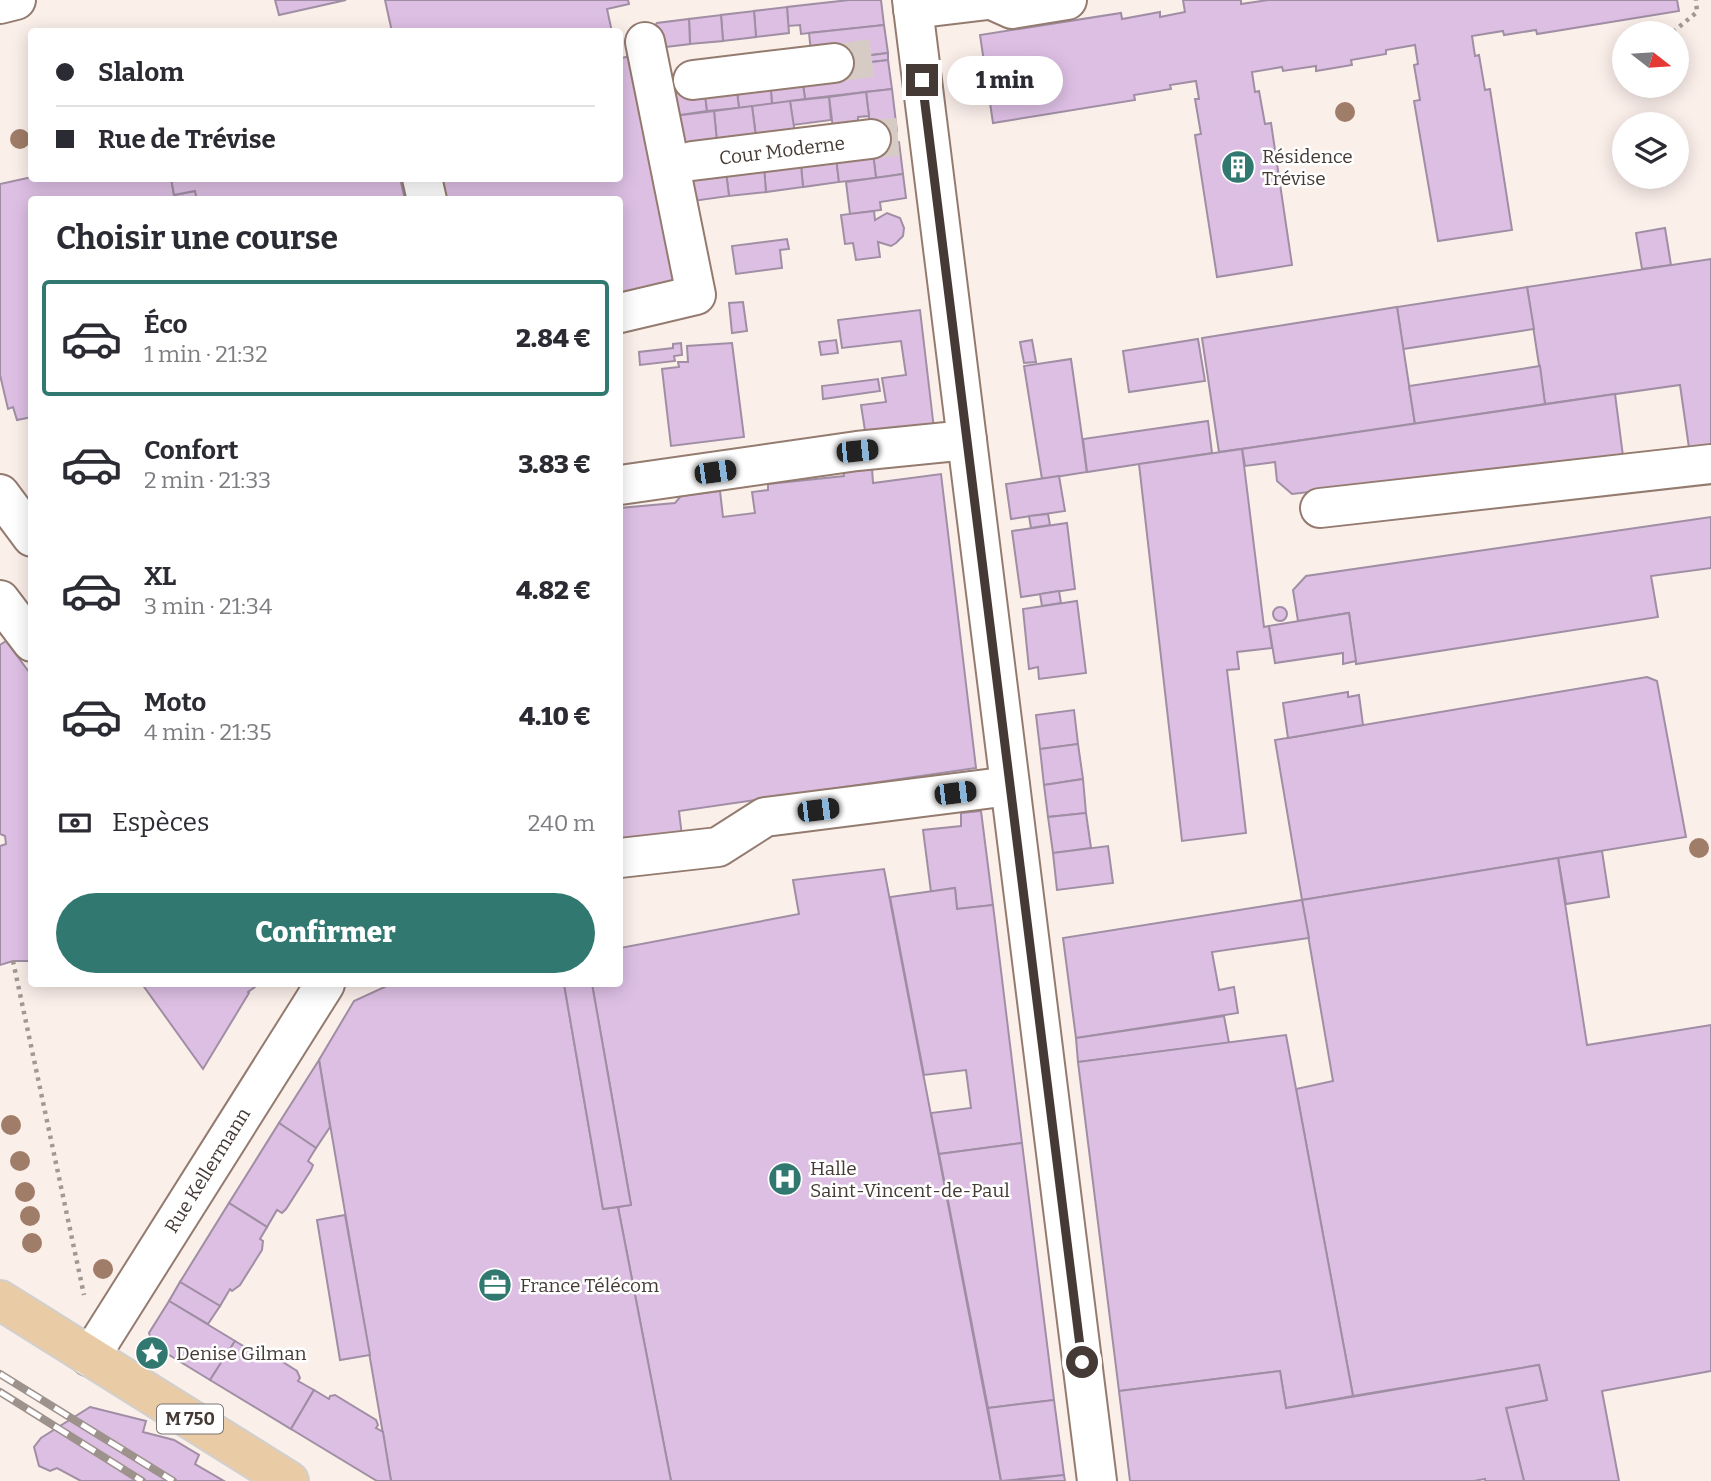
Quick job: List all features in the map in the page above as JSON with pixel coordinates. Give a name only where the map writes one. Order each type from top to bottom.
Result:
[{"type":"main road","name":"M 750","points":[[0,1300],[289,1481]]},
{"type":"street","points":[[0,4],[16,0]]},
{"type":"street","points":[[1067,0],[1012,9],[990,0],[913,5],[903,55],[899,136],[967,440],[1097,1481]]},
{"type":"street","points":[[623,312],[696,295],[645,42]]},
{"type":"street","points":[[693,80],[834,63]]},
{"type":"street","name":"Cour Moderne","points":[[692,161],[899,136]]},
{"type":"street","points":[[623,485],[857,451],[967,440]]},
{"type":"street","points":[[1320,508],[1711,464]]},
{"type":"street","points":[[0,600],[28,637]]},
{"type":"street","points":[[623,858],[718,847],[765,817],[1010,786]]},
{"type":"street","name":"Rue Kellermann","points":[[90,1357],[324,987]]},
{"type":"path","points":[[1686,21],[1697,12],[1696,0]]},
{"type":"path","points":[[13,961],[86,1304],[113,1321]]},
{"type":"building","points":[[275,0],[346,0],[279,15]]},
{"type":"building","points":[[385,0],[628,0],[629,4],[607,9],[611,28],[391,28]]},
{"type":"building","points":[[849,0],[881,0],[884,25],[801,34],[800,25],[788,26],[787,7]]},
{"type":"building","name":"Résidence Trévise","points":[[1183,0],[1241,0],[1241,4],[1268,0],[1677,0],[1679,11],[1537,34],[1536,30],[1504,35],[1503,31],[1472,36],[1475,56],[1479,55],[1485,90],[1490,89],[1512,230],[1438,241],[1414,101],[1420,100],[1414,65],[1418,64],[1415,45],[1386,50],[1386,54],[1351,60],[1352,65],[1316,71],[1316,66],[1283,71],[1282,67],[1252,72],[1255,92],[1259,91],[1265,124],[1271,123],[1292,265],[1217,277],[1195,135],[1201,134],[1195,99],[1199,99],[1196,81],[1170,85],[1171,89],[1134,95],[1135,100],[993,123],[980,35],[1121,13],[1122,19],[1160,12],[1160,17],[1185,12]]},
{"type":"building","points":[[787,7],[789,33],[756,37],[754,11]]},
{"type":"building","points":[[754,11],[756,37],[723,41],[721,15]]},
{"type":"building","points":[[721,15],[723,41],[690,44],[689,19]]},
{"type":"building","points":[[689,19],[690,44],[658,48],[653,28],[657,23]]},
{"type":"building","points":[[884,25],[888,53],[812,62],[809,33]]},
{"type":"building","points":[[888,53],[888,60],[835,66],[834,60]]},
{"type":"building","points":[[631,56],[681,281],[623,294],[623,196],[439,196],[436,182],[623,182],[623,58]]},
{"type":"building","points":[[888,60],[892,89],[805,99],[803,84],[841,81],[840,66]]},
{"type":"building","points":[[770,79],[803,84],[805,99],[772,104]]},
{"type":"building","points":[[770,79],[772,104],[739,108],[736,83]]},
{"type":"building","points":[[736,83],[739,108],[707,111],[704,87]]},
{"type":"building","points":[[672,84],[704,87],[707,111],[674,116]]},
{"type":"building","points":[[892,89],[897,131],[871,134],[866,92]]},
{"type":"building","points":[[866,92],[869,116],[858,117],[858,125],[833,128],[829,97]]},
{"type":"building","points":[[829,97],[831,120],[793,125],[790,101]]},
{"type":"building","points":[[790,101],[795,133],[756,137],[752,106]]},
{"type":"building","points":[[752,106],[756,137],[717,142],[714,111]]},
{"type":"building","points":[[714,111],[717,142],[681,146],[674,116]]},
{"type":"building","points":[[899,142],[903,174],[876,178],[872,145]]},
{"type":"building","points":[[835,149],[839,182],[803,187],[800,154]]},
{"type":"building","points":[[835,149],[873,153],[876,178],[839,182]]},
{"type":"building","points":[[800,154],[803,187],[766,192],[763,159]]},
{"type":"building","points":[[725,163],[764,167],[766,192],[729,196]]},
{"type":"building","points":[[685,168],[726,172],[729,196],[693,201]]},
{"type":"building","points":[[903,174],[906,198],[880,202],[881,210],[850,214],[846,182]]},
{"type":"building","points":[[28,178],[28,182],[172,182],[174,195],[195,191],[196,196],[28,196],[28,418],[17,420],[13,407],[8,409],[0,375],[0,184]]},
{"type":"building","points":[[172,182],[401,182],[404,196],[196,196],[195,191],[174,195]]},
{"type":"building","points":[[874,211],[875,220],[887,213],[900,218],[904,228],[903,236],[891,246],[878,242],[880,257],[856,260],[853,243],[845,244],[841,215]]},
{"type":"building","points":[[1665,228],[1671,265],[1642,269],[1636,233]]},
{"type":"building","points":[[787,239],[789,249],[780,250],[782,268],[736,274],[732,246]]},
{"type":"building","points":[[1711,259],[1711,452],[1690,455],[1680,385],[1545,404],[1527,287]]},
{"type":"building","points":[[1527,287],[1534,329],[1403,349],[1397,307]]},
{"type":"building","points":[[743,302],[747,331],[732,333],[729,303]]},
{"type":"building","points":[[1397,307],[1415,424],[1219,452],[1202,338]]},
{"type":"building","points":[[920,310],[934,429],[866,437],[861,405],[886,402],[882,378],[906,375],[901,341],[842,348],[838,320]]},
{"type":"building","points":[[1198,339],[1205,381],[1129,392],[1123,351]]},
{"type":"building","points":[[836,340],[838,353],[821,355],[819,342]]},
{"type":"building","points":[[1032,340],[1036,362],[1024,363],[1020,342]]},
{"type":"building","points":[[681,343],[682,355],[674,356],[675,361],[640,365],[639,352],[673,348],[673,344]]},
{"type":"building","points":[[732,343],[744,437],[671,446],[662,369],[679,367],[678,362],[688,362],[687,346]]},
{"type":"building","points":[[1071,359],[1087,472],[1042,479],[1024,366]]},
{"type":"building","points":[[1540,366],[1545,404],[1415,424],[1409,386]]},
{"type":"building","points":[[878,379],[880,391],[823,399],[822,386]]},
{"type":"building","points":[[1615,394],[1623,456],[1292,494],[1277,481],[1275,462],[1245,466],[1242,449]]},
{"type":"building","points":[[1208,421],[1212,453],[1087,472],[1083,439]]},
{"type":"building","points":[[1242,449],[1264,627],[1269,626],[1272,648],[1237,652],[1239,669],[1227,670],[1246,833],[1182,841],[1139,464]]},
{"type":"building","points":[[872,468],[873,483],[941,474],[976,768],[679,811],[682,836],[623,843],[623,508],[675,503],[681,496],[720,491],[723,517],[755,513],[752,492],[768,490],[768,484],[844,476],[843,471]]},
{"type":"building","points":[[1059,476],[1065,511],[1011,519],[1006,484]]},
{"type":"building","points":[[1048,514],[1050,525],[1031,528],[1029,516]]},
{"type":"building","points":[[1711,517],[1711,568],[1651,576],[1658,617],[1356,664],[1349,613],[1298,621],[1293,590],[1306,576]]},
{"type":"building","points":[[1067,523],[1075,589],[1021,597],[1012,531]]},
{"type":"building","points":[[1059,591],[1061,603],[1042,606],[1040,594]]},
{"type":"building","points":[[1077,601],[1086,673],[1039,679],[1038,667],[1029,669],[1023,609]]},
{"type":"building","points":[[1277,607],[1283,607],[1287,614],[1283,621],[1277,621],[1273,617],[1273,611]]},
{"type":"building","points":[[1349,613],[1356,661],[1343,664],[1343,653],[1275,663],[1269,626]]},
{"type":"building","points":[[6,641],[28,671],[28,961],[13,961],[0,965],[0,846],[6,844],[5,836],[0,834],[0,645]]},
{"type":"building","points":[[1647,677],[1657,681],[1686,837],[1302,900],[1275,740]]},
{"type":"building","points":[[1348,692],[1348,697],[1359,695],[1363,725],[1288,738],[1283,703]]},
{"type":"building","points":[[1074,710],[1078,744],[1040,749],[1036,715]]},
{"type":"building","points":[[1078,744],[1083,779],[1044,785],[1040,749]]},
{"type":"building","points":[[1083,779],[1086,813],[1048,817],[1044,785]]},
{"type":"building","points":[[981,811],[993,905],[957,909],[955,888],[931,892],[923,830],[961,826],[961,813]]},
{"type":"building","points":[[1086,813],[1091,848],[1053,853],[1048,817]]},
{"type":"building","points":[[1108,846],[1113,883],[1057,890],[1053,853]]},
{"type":"building","points":[[1602,851],[1609,897],[1566,904],[1558,858]]},
{"type":"building","points":[[1558,858],[1587,1045],[1711,1025],[1711,1371],[1602,1391],[1619,1481],[1524,1481],[1506,1408],[1547,1400],[1539,1365],[1353,1396],[1296,1089],[1333,1081],[1302,900]]},
{"type":"building","name":"Halle Saint-Vincent-de-Paul","points":[[884,869],[1001,1481],[671,1481],[618,1207],[631,1205],[593,987],[623,987],[623,947],[799,914],[793,880]]},
{"type":"building","points":[[955,888],[957,909],[993,905],[1022,1143],[939,1154],[931,1113],[971,1108],[966,1070],[924,1075],[890,897]]},
{"type":"building","points":[[1302,900],[1309,938],[1212,952],[1219,990],[1234,987],[1238,1013],[1076,1038],[1063,938]]},
{"type":"building","points":[[144,987],[255,987],[248,992],[203,1069]]},
{"type":"building","name":"France Télécom","points":[[384,987],[565,987],[603,1209],[618,1207],[671,1481],[391,1481],[319,1060],[354,1001]]},
{"type":"building","points":[[565,987],[593,987],[631,1205],[603,1209]]},
{"type":"building","points":[[1224,1016],[1229,1043],[1078,1062],[1076,1038]]},
{"type":"building","points":[[1286,1035],[1353,1396],[1286,1408],[1280,1371],[1119,1391],[1078,1062]]},
{"type":"building","points":[[319,1060],[330,1127],[316,1148],[279,1123]]},
{"type":"building","points":[[279,1123],[316,1148],[308,1161],[313,1165],[311,1170],[286,1209],[282,1213],[277,1210],[267,1227],[229,1203]]},
{"type":"building","points":[[1022,1143],[1054,1400],[988,1408],[939,1154]]},
{"type":"building","points":[[229,1203],[267,1227],[260,1239],[263,1241],[262,1250],[240,1285],[232,1291],[230,1289],[220,1306],[180,1282]]},
{"type":"building","points":[[345,1215],[370,1355],[340,1360],[317,1220]]},
{"type":"building","points":[[180,1282],[220,1306],[208,1324],[169,1301]]},
{"type":"building","points":[[169,1301],[235,1341],[210,1380],[153,1345],[149,1333]]},
{"type":"building","points":[[235,1341],[250,1350],[259,1347],[297,1371],[300,1378],[298,1381],[314,1390],[291,1429],[210,1380]]},
{"type":"building","points":[[1539,1365],[1547,1400],[1506,1408],[1524,1481],[1130,1481],[1119,1391],[1280,1371],[1286,1408]]},
{"type":"building","points":[[314,1390],[329,1399],[335,1395],[376,1420],[376,1428],[383,1432],[391,1481],[377,1481],[291,1429]]},
{"type":"building","points":[[1054,1400],[1064,1475],[1001,1481],[988,1408]]},
{"type":"building","points":[[90,1407],[146,1421],[143,1432],[174,1440],[199,1455],[195,1464],[224,1481],[81,1481],[57,1468],[50,1471],[39,1466],[34,1447],[41,1438]]},
{"type":"building","points":[[1064,1475],[1065,1481],[1011,1481]]},
{"type":"tunnel","points":[[834,63],[888,56]]},
{"type":"tunnel","points":[[871,139],[898,137]]},
{"type":"railway","points":[[0,1374],[173,1481]]},
{"type":"railway","points":[[0,1392],[142,1481]]},
{"type":"place","name":"Résidence Trévise","points":[[1238,167]]},
{"type":"place","name":"Halle Saint-Vincent-de-Paul","points":[[785,1179]]},
{"type":"place","name":"France Télécom","points":[[495,1285]]},
{"type":"place","name":"Denise Gilman","points":[[152,1353]]},
{"type":"route","points":[[922,80],[1082,1362]]}]
